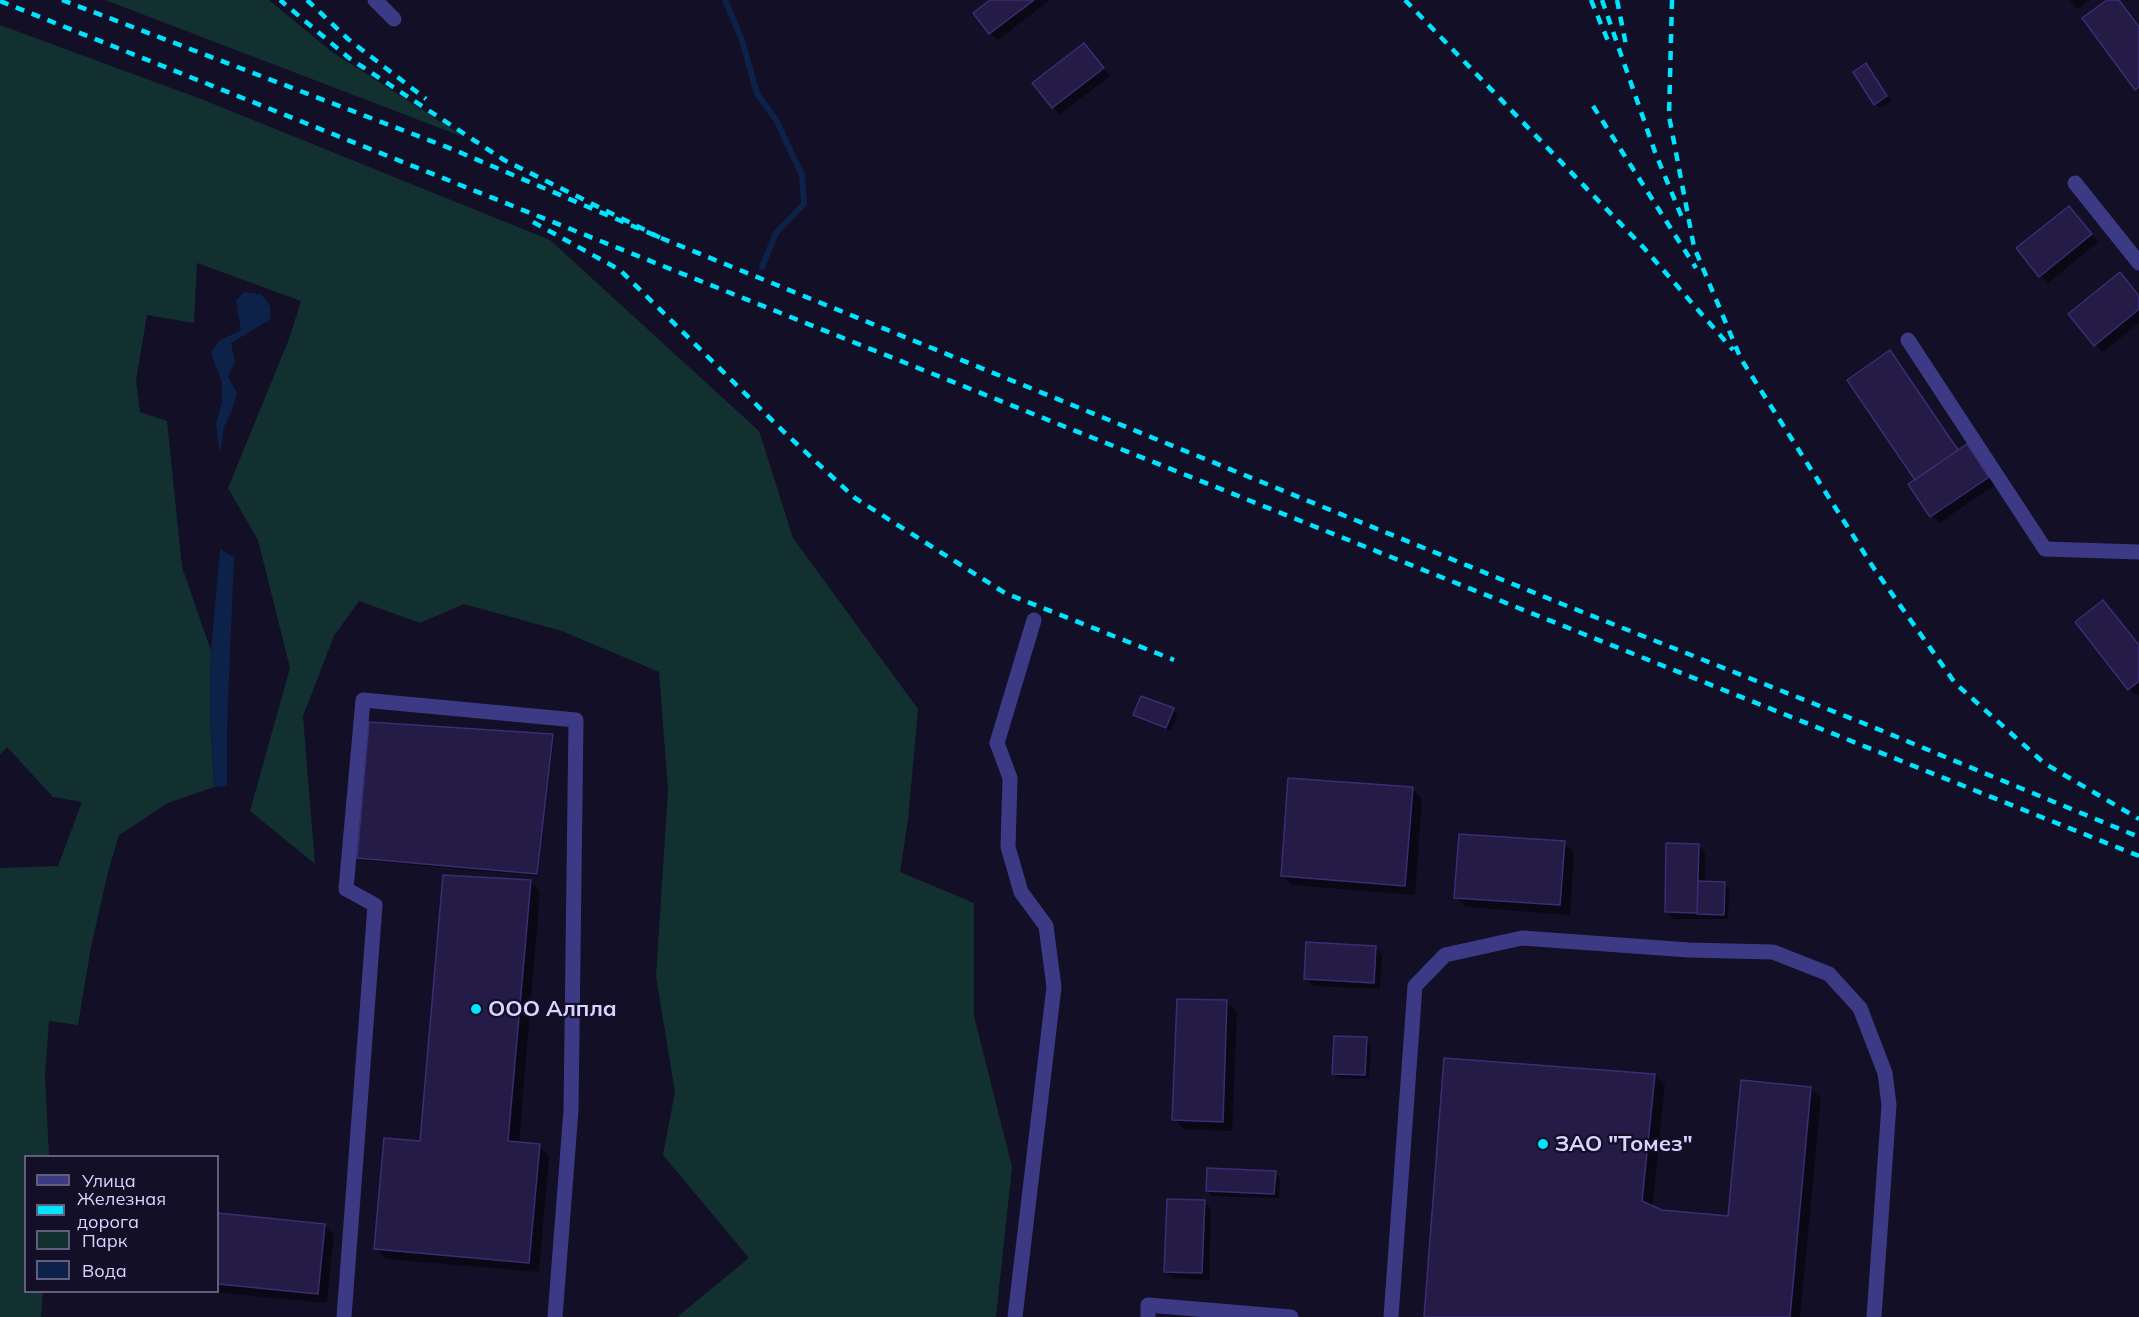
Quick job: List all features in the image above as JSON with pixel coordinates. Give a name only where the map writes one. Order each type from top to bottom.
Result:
[{"type":"lane","points":[[375,0],[394,19]]},
{"type":"lane","points":[[2075,183],[2139,263]]},
{"type":"lane","points":[[1908,340],[2045,549],[2139,552]]},
{"type":"lane","points":[[1015,1317],[1054,987],[1046,926],[1021,892],[1008,847],[1010,778],[997,743],[1034,620]]},
{"type":"lane","points":[[344,1317],[375,905],[346,889],[363,700],[576,720],[571,1110],[555,1317]]},
{"type":"lane","points":[[1391,1317],[1415,986],[1445,955],[1522,938],[1689,950],[1773,952],[1829,974],[1860,1008],[1885,1073],[1888,1095],[1874,1317]]},
{"type":"lane","points":[[1148,1317],[1148,1305],[1291,1317]]},
{"type":"green space","points":[[105,0],[269,0],[332,52],[466,138]]},
{"type":"green space","points":[[0,25],[201,99],[550,240],[759,431],[793,538],[918,709],[908,820],[900,872],[974,903],[974,1016],[1012,1167],[996,1317],[677,1317],[749,1258],[663,1155],[675,1092],[656,977],[668,790],[659,672],[562,631],[464,604],[420,623],[359,601],[334,636],[303,716],[315,864],[250,811],[290,668],[258,540],[228,488],[289,339],[301,301],[197,263],[194,323],[147,315],[136,381],[140,412],[167,421],[182,567],[211,651],[210,712],[214,787],[168,803],[119,835],[91,947],[78,1025],[49,1021],[45,1076],[49,1155],[24,1155],[24,1293],[43,1293],[41,1317],[0,1317],[0,868],[58,866],[82,802],[53,797],[7,747],[0,755]]},
{"type":"water","points":[[244,292],[261,294],[270,306],[271,319],[231,343],[235,362],[228,377],[237,393],[224,427],[220,454],[216,424],[222,402],[222,383],[211,353],[219,341],[241,330],[236,301]]},
{"type":"water","points":[[220,549],[234,557],[227,727],[227,786],[214,787],[210,712],[211,651]]},
{"type":"building","points":[[990,0],[1034,0],[989,34],[973,13]]},
{"type":"building","points":[[2107,0],[2119,0],[2139,27],[2139,87],[2135,90],[2082,18]]},
{"type":"building","points":[[1084,43],[1104,68],[1052,108],[1032,83]]},
{"type":"building","points":[[1866,63],[1887,96],[1874,105],[1853,72]]},
{"type":"building","points":[[2069,206],[2092,234],[2039,277],[2016,248]]},
{"type":"building","points":[[2120,272],[2139,296],[2139,309],[2094,346],[2068,314]]},
{"type":"building","points":[[1890,350],[1958,450],[1915,480],[1847,380]]},
{"type":"building","points":[[1967,444],[1989,477],[1930,517],[1908,484]]},
{"type":"building","points":[[2103,600],[2139,645],[2139,681],[2128,690],[2075,622]]},
{"type":"building","points":[[1141,696],[1174,708],[1166,728],[1133,715]]},
{"type":"building","points":[[369,722],[553,734],[537,874],[357,858]]},
{"type":"building","points":[[1288,778],[1413,787],[1405,886],[1281,876]]},
{"type":"building","points":[[1459,834],[1565,841],[1560,905],[1454,898]]},
{"type":"building","points":[[1666,843],[1699,844],[1697,913],[1665,912]]},
{"type":"building","name":"ООО Алпла","points":[[443,875],[531,880],[508,1141],[540,1144],[529,1263],[374,1249],[384,1138],[420,1141]]},
{"type":"building","points":[[1698,881],[1725,882],[1724,915],[1697,914]]},
{"type":"building","points":[[1306,942],[1376,946],[1374,983],[1304,979]]},
{"type":"building","points":[[1177,999],[1227,1000],[1223,1122],[1172,1120]]},
{"type":"building","points":[[1334,1036],[1367,1037],[1365,1075],[1332,1074]]},
{"type":"building","name":"ЗАО \"Томез\"","points":[[1444,1058],[1655,1074],[1642,1201],[1662,1210],[1728,1216],[1741,1080],[1811,1087],[1790,1317],[1424,1317]]},
{"type":"building","points":[[1207,1168],[1276,1171],[1274,1194],[1206,1191]]},
{"type":"building","points":[[1167,1199],[1205,1200],[1202,1273],[1164,1272]]},
{"type":"building","points":[[219,1213],[325,1224],[318,1294],[219,1284]]},
{"type":"waterway","points":[[725,0],[742,40],[757,94],[776,120],[802,175],[804,204],[776,233],[762,267]]},
{"type":"railway","points":[[62,0],[452,149],[661,238],[504,160],[349,58],[280,0]]},
{"type":"railway","points":[[307,0],[348,39],[426,99]]},
{"type":"railway","points":[[1405,0],[1644,248],[1733,350]]},
{"type":"railway","points":[[1591,0],[1608,41]]},
{"type":"railway","points":[[1602,0],[1655,152],[1683,220]]},
{"type":"railway","points":[[1617,0],[1627,50]]},
{"type":"railway","points":[[1672,0],[1669,116],[1694,247],[1741,359],[1873,567],[1955,683],[2044,763],[2139,819]]},
{"type":"railway","points":[[0,1],[2139,856]]},
{"type":"railway","points":[[1593,106],[1696,268]]},
{"type":"railway","points":[[533,222],[620,270],[784,432],[855,498],[1005,593],[1174,660]]},
{"type":"railway","points":[[661,238],[1562,604],[1868,725],[2139,837]]},
{"type":"place","name":"ООО Алпла","points":[[476,1009]]},
{"type":"place","name":"ЗАО \"Томез\"","points":[[1543,1144]]}]
